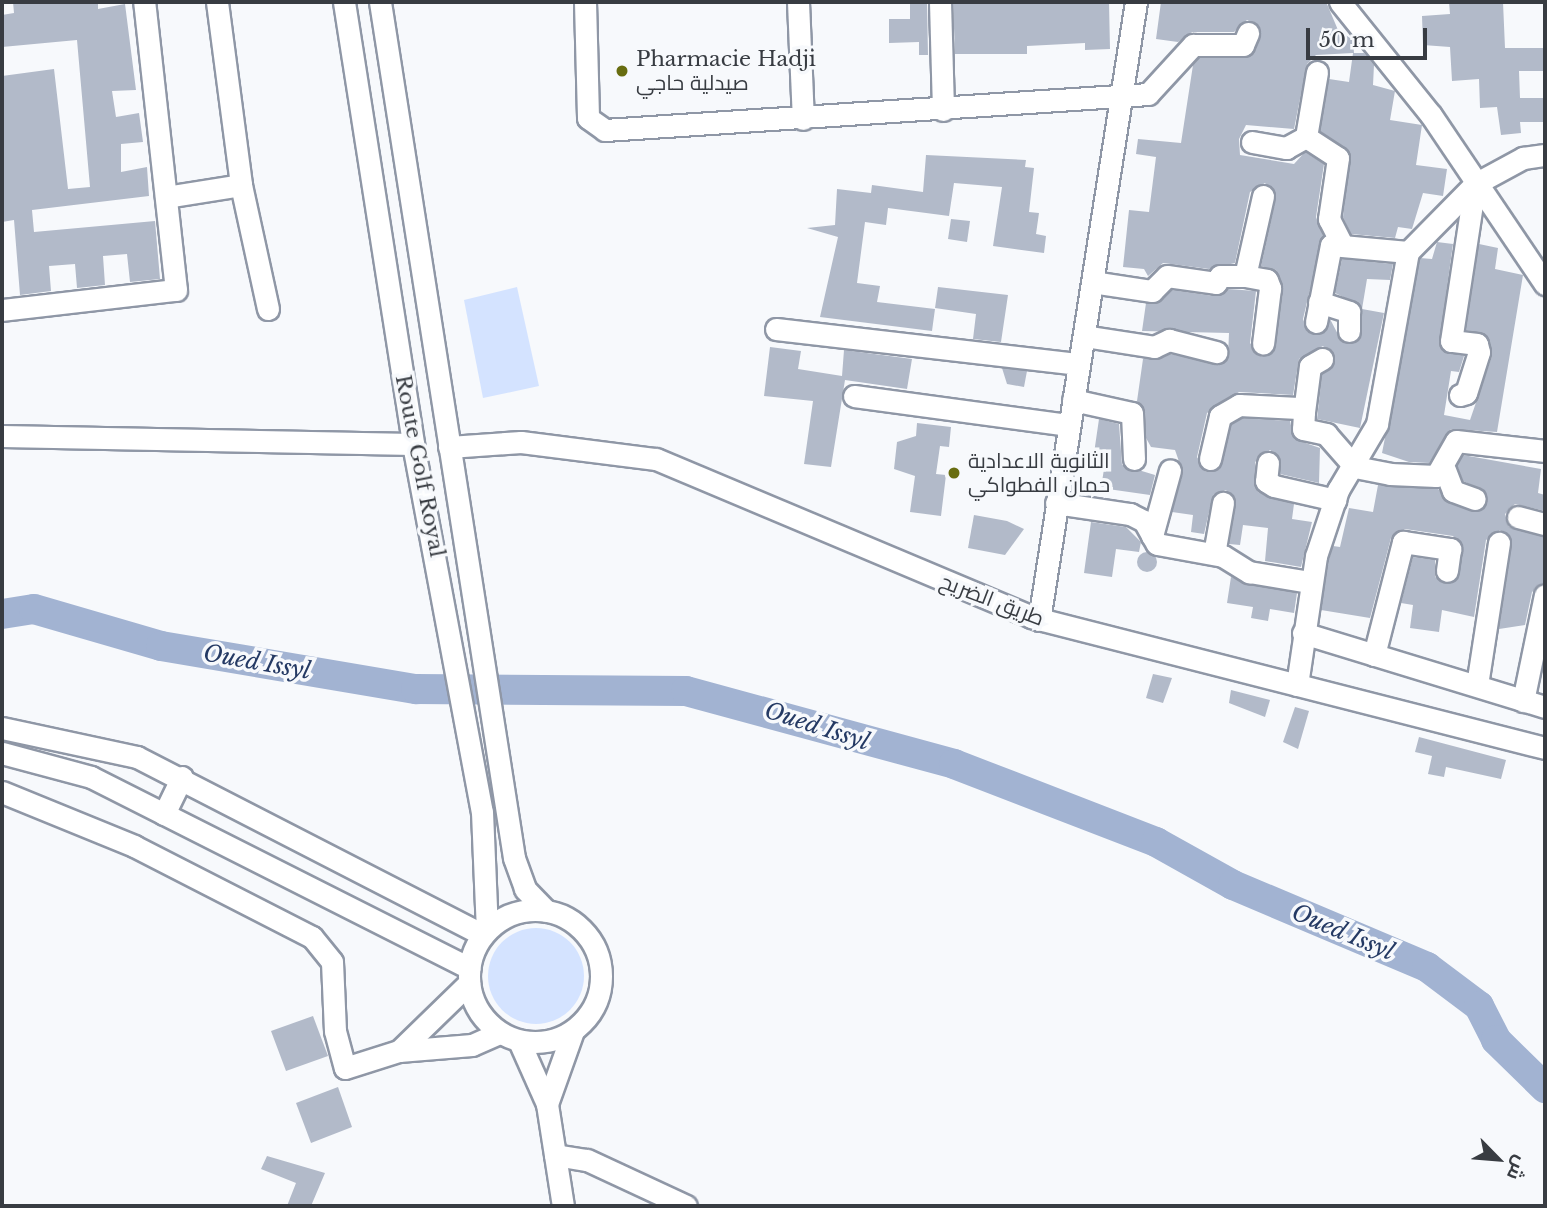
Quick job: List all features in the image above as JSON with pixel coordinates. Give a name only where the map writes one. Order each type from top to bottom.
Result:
[{"type":"street","points":[[2,310],[176,290],[144,2]]},
{"type":"street","points":[[217,2],[241,185],[268,309]]},
{"type":"street","name":"Route Golf Royal","points":[[344,2],[413,444],[455,645],[472,750],[485,838],[485,933]]},
{"type":"street","name":"Route Golf Royal","points":[[380,2],[517,872],[546,911]]},
{"type":"street","points":[[585,2],[588,118],[596,126],[803,119],[1147,94],[1193,45],[1243,45],[1248,33]]},
{"type":"street","points":[[798,2],[803,119]]},
{"type":"street","points":[[940,2],[943,110]]},
{"type":"street","points":[[1039,620],[1136,2]]},
{"type":"street","points":[[1340,2],[1431,115],[1475,184],[1545,284]]},
{"type":"street","points":[[1306,137],[1317,72]]},
{"type":"street","points":[[1252,142],[1286,148],[1306,137]]},
{"type":"street","points":[[1306,137],[1338,158],[1329,219],[1342,244]]},
{"type":"street","points":[[1297,685],[1310,582],[1335,500],[1377,424],[1408,252],[1475,184],[1523,158],[1545,155]]},
{"type":"street","points":[[1460,395],[1479,352],[1478,344],[1451,341],[1475,184]]},
{"type":"street","points":[[166,197],[241,185]]},
{"type":"street","points":[[1245,276],[1263,196]]},
{"type":"street","points":[[1349,331],[1349,312],[1317,312],[1331,245],[1408,252]]},
{"type":"street","points":[[1092,282],[1152,291],[1167,276],[1216,283],[1220,276],[1245,276],[1266,280],[1270,288],[1263,344]]},
{"type":"street","points":[[776,329],[1079,364]]},
{"type":"street","points":[[1084,336],[1154,347],[1169,340],[1216,352]]},
{"type":"street","points":[[1322,359],[1310,366],[1303,429],[1326,435],[1355,467],[1436,476],[1445,470],[1456,441],[1545,450]]},
{"type":"street","points":[[854,396],[1069,425]]},
{"type":"street","points":[[1073,400],[1132,412],[1134,459]]},
{"type":"street","points":[[1210,459],[1220,416],[1235,405],[1304,412]]},
{"type":"street","points":[[2,436],[413,444]]},
{"type":"street","name":"طريق الضريح","points":[[449,447],[521,442],[656,459],[1039,620],[1545,748]]},
{"type":"street","points":[[1268,463],[1266,481],[1274,486],[1335,500]]},
{"type":"street","points":[[1152,536],[1170,470]]},
{"type":"street","points":[[1445,470],[1453,491],[1475,499]]},
{"type":"street","points":[[1056,503],[1138,517],[1157,544],[1214,555],[1249,572],[1310,582]]},
{"type":"street","points":[[1214,555],[1223,503]]},
{"type":"street","points":[[1518,517],[1545,524]]},
{"type":"street","points":[[1374,655],[1403,542],[1452,539],[1447,571]]},
{"type":"street","points":[[1477,685],[1499,543]]},
{"type":"street","points":[[1523,701],[1545,595]]},
{"type":"street","points":[[1303,634],[1545,707]]},
{"type":"street","points":[[2,728],[137,757],[485,933]]},
{"type":"street","points":[[2,753],[57,765],[121,792],[329,898],[469,975],[478,1011],[499,1033],[519,1041],[556,1040],[573,1031]]},
{"type":"street","points":[[121,792],[137,757]]},
{"type":"street","points":[[164,814],[183,778]]},
{"type":"street","points":[[2,792],[134,846],[312,937],[332,962],[335,1031],[345,1068],[398,1051],[471,1045],[499,1033]]},
{"type":"street","points":[[329,898],[347,863]]},
{"type":"street","points":[[398,1051],[469,975],[485,933],[514,913],[546,911],[580,928],[600,962],[597,1000],[573,1031],[547,1104]]},
{"type":"street","points":[[519,1041],[547,1104],[563,1206]]},
{"type":"street","points":[[555,1155],[587,1160],[686,1206]]},
{"type":"shaded area","points":[[517,287],[539,386],[483,398],[464,300]]},
{"type":"shaded area","points":[[536,928],[554,932],[570,942],[580,958],[584,976],[580,994],[570,1010],[554,1020],[536,1024],[518,1020],[502,1010],[492,994],[488,976],[492,958],[502,942],[518,932]]},
{"type":"building","points":[[13,2],[98,2],[98,9],[125,4],[136,90],[112,91],[116,117],[139,113],[143,142],[121,144],[121,172],[147,167],[149,196],[32,210],[34,232],[155,221],[160,279],[130,282],[127,254],[103,256],[105,285],[77,288],[75,264],[49,266],[51,291],[20,295],[14,220],[2,222],[2,76],[54,69],[68,189],[90,187],[77,40],[2,47],[2,15],[14,13]]},
{"type":"building","points":[[910,2],[927,2],[928,55],[919,55],[919,42],[889,43],[889,19],[910,19]]},
{"type":"building","points":[[953,2],[1109,2],[1110,49],[1085,50],[1085,43],[1027,46],[1027,54],[955,54]]},
{"type":"building","points":[[1161,2],[1327,4],[1338,30],[1353,40],[1354,53],[1364,53],[1374,65],[1373,85],[1395,91],[1390,120],[1422,125],[1416,165],[1447,169],[1443,196],[1423,193],[1412,229],[1398,227],[1395,238],[1351,234],[1343,217],[1350,153],[1320,131],[1329,79],[1349,82],[1353,53],[1316,55],[1307,64],[1294,129],[1246,125],[1239,139],[1240,155],[1294,164],[1305,152],[1324,164],[1316,217],[1323,235],[1303,319],[1308,332],[1321,334],[1330,319],[1342,342],[1356,342],[1360,305],[1335,293],[1342,259],[1393,264],[1390,280],[1367,279],[1362,309],[1384,313],[1360,428],[1317,419],[1322,374],[1335,360],[1323,346],[1299,359],[1293,395],[1239,392],[1207,413],[1197,457],[1206,472],[1220,467],[1231,425],[1242,418],[1290,421],[1294,439],[1320,448],[1319,483],[1280,474],[1280,458],[1270,450],[1255,462],[1258,492],[1294,504],[1292,519],[1312,522],[1301,567],[1265,561],[1268,528],[1243,525],[1240,545],[1229,544],[1236,505],[1226,490],[1213,495],[1204,534],[1191,532],[1193,515],[1172,512],[1183,473],[1175,450],[1151,447],[1146,438],[1145,412],[1137,401],[1143,359],[1170,354],[1220,364],[1228,356],[1229,333],[1142,331],[1146,303],[1157,303],[1172,290],[1214,296],[1228,289],[1256,291],[1250,343],[1262,357],[1276,346],[1283,290],[1276,270],[1261,266],[1276,198],[1265,183],[1250,192],[1235,263],[1209,269],[1163,263],[1148,276],[1144,269],[1123,267],[1129,210],[1149,212],[1156,157],[1136,154],[1138,139],[1181,143],[1193,65],[1199,58],[1250,56],[1260,37],[1259,26],[1247,20],[1234,32],[1192,32],[1178,42],[1156,39]]},
{"type":"building","points":[[1449,2],[1503,2],[1505,48],[1545,48],[1545,71],[1519,71],[1520,98],[1545,98],[1545,122],[1520,122],[1521,133],[1501,135],[1497,107],[1480,108],[1479,79],[1452,81],[1450,47],[1423,45],[1422,16],[1450,14]]},
{"type":"building","points":[[926,155],[1026,160],[1025,167],[1034,168],[1029,212],[1039,213],[1036,234],[1046,236],[1044,253],[993,246],[1002,187],[954,183],[949,216],[888,208],[886,225],[865,222],[857,283],[880,286],[877,302],[935,309],[932,331],[820,317],[838,237],[807,228],[835,225],[837,189],[871,193],[872,185],[923,192]]},
{"type":"building","points":[[951,219],[970,221],[967,242],[948,239]]},
{"type":"building","points":[[1437,242],[1453,244],[1439,345],[1464,356],[1459,372],[1451,371],[1444,415],[1470,420],[1492,356],[1486,335],[1466,330],[1479,244],[1498,248],[1495,269],[1523,275],[1497,432],[1451,429],[1429,463],[1409,462],[1382,453],[1420,258],[1432,259]]},
{"type":"building","points":[[938,287],[1008,295],[1001,342],[973,339],[976,314],[935,308]]},
{"type":"building","points":[[770,347],[801,351],[798,369],[842,376],[844,350],[912,359],[907,389],[845,380],[831,467],[804,464],[813,401],[764,396]]},
{"type":"building","points":[[1002,368],[1027,371],[1024,387],[1007,384]]},
{"type":"building","points":[[1099,419],[1119,424],[1122,465],[1155,475],[1150,495],[1101,488],[1104,469],[1092,467]]},
{"type":"building","points":[[917,423],[951,427],[949,447],[940,446],[936,474],[946,475],[941,516],[910,512],[915,476],[894,469],[897,442],[916,436]]},
{"type":"building","points":[[1463,455],[1541,469],[1538,493],[1545,495],[1545,511],[1515,504],[1505,514],[1509,527],[1544,537],[1545,582],[1532,592],[1525,625],[1499,629],[1512,544],[1500,530],[1486,540],[1474,617],[1442,610],[1439,632],[1410,628],[1413,605],[1401,603],[1413,557],[1435,560],[1435,577],[1451,583],[1463,550],[1453,536],[1405,529],[1391,538],[1370,618],[1321,610],[1329,559],[1333,546],[1340,547],[1349,508],[1373,512],[1378,485],[1438,489],[1449,503],[1484,509],[1485,491],[1463,481],[1457,465]]},
{"type":"building","points":[[974,515],[1007,521],[1024,529],[1005,555],[968,548]]},
{"type":"building","points":[[1091,522],[1126,527],[1141,542],[1139,552],[1116,549],[1112,577],[1084,573]]},
{"type":"building","points":[[1147,552],[1154,555],[1157,562],[1154,569],[1147,572],[1140,569],[1137,562],[1140,555]]},
{"type":"building","points":[[1231,577],[1297,593],[1294,613],[1270,609],[1268,621],[1251,618],[1253,607],[1227,603]]},
{"type":"building","points":[[1153,674],[1172,678],[1163,703],[1146,698]]},
{"type":"building","points":[[1231,690],[1270,700],[1265,717],[1229,703]]},
{"type":"building","points":[[1295,707],[1309,711],[1298,749],[1283,742]]},
{"type":"building","points":[[1419,737],[1506,760],[1501,779],[1446,767],[1444,777],[1428,774],[1432,756],[1415,752]]},
{"type":"building","points":[[313,1016],[328,1056],[286,1071],[271,1031]]},
{"type":"building","points":[[338,1087],[352,1127],[311,1143],[296,1103]]},
{"type":"building","points":[[267,1156],[325,1173],[311,1206],[287,1206],[296,1183],[261,1169]]},
{"type":"waterway","name":"Oued Issyl","points":[[2,614],[34,609],[161,646],[416,689],[686,691],[954,764],[1156,842],[1233,885],[1427,967],[1479,1006],[1496,1040],[1545,1088]]},
{"type":"place","name":"Pharmacie Hadji صيدلية حاجي","points":[[622,71]]},
{"type":"place","name":"الثانوية الاعدادية حمان الفطواكي","points":[[954,473]]}]
